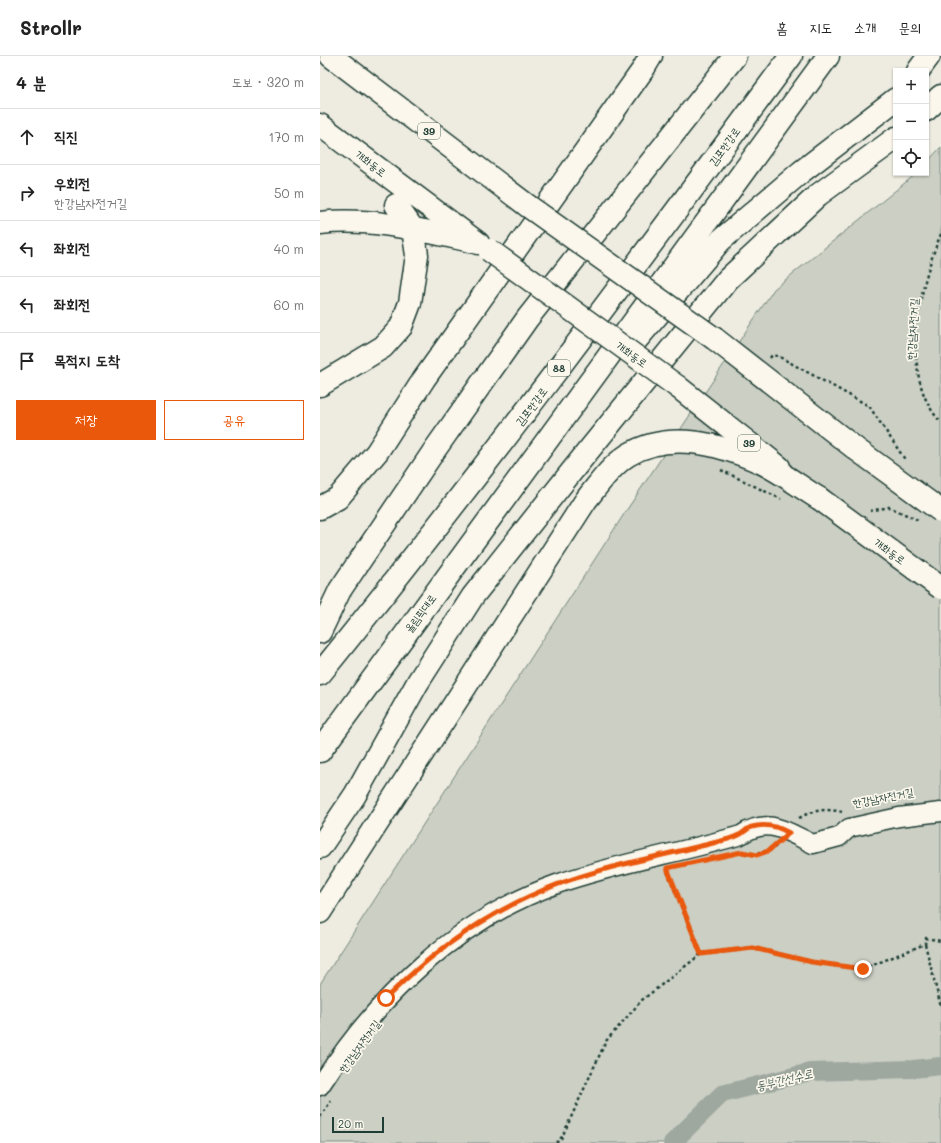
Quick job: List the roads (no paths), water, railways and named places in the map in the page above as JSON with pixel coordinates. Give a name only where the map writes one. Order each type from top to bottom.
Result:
[{"type":"main road","name":"39","points":[[331,56],[528,206],[715,339],[856,449],[941,511]]},
{"type":"main road","points":[[320,508],[338,498],[377,452],[424,379],[642,71],[651,56]]},
{"type":"main road","points":[[690,114],[719,56]]},
{"type":"main road","points":[[320,632],[340,590],[436,448],[527,320],[735,56]]},
{"type":"main road","name":"김포한강로","points":[[320,674],[406,567],[537,398],[791,56]]},
{"type":"main road","points":[[521,475],[828,56]]},
{"type":"main road","points":[[920,68],[929,56]]},
{"type":"main road","points":[[929,107],[941,96]]},
{"type":"main road","points":[[521,475],[721,240],[801,172],[893,101]]},
{"type":"main road","name":"개화동로","points":[[320,125],[482,246],[678,387],[820,499],[941,588]]},
{"type":"main road","points":[[320,847],[355,795],[418,682],[473,596],[728,280],[818,195],[893,140]]},
{"type":"main road","points":[[320,385],[383,347],[401,327],[410,303],[415,279],[417,255],[414,229],[396,205]]},
{"type":"main road","points":[[320,223],[333,222],[379,224],[414,229],[482,246]]},
{"type":"main road","points":[[320,912],[586,500],[608,473],[628,455],[657,443],[686,441],[698,442],[760,462],[820,499]]},
{"type":"main road","name":"올림픽대로","points":[[320,751],[521,475]]},
{"type":"lane","points":[[327,1091],[362,1026],[412,972],[456,938],[503,909],[556,885],[612,868],[741,835],[752,827],[776,826],[813,844],[839,836],[849,828],[900,817],[941,812]]},
{"type":"waterway","name":"동부간선수로","points":[[672,1143],[722,1094],[810,1072],[913,1069],[941,1066]]}]
